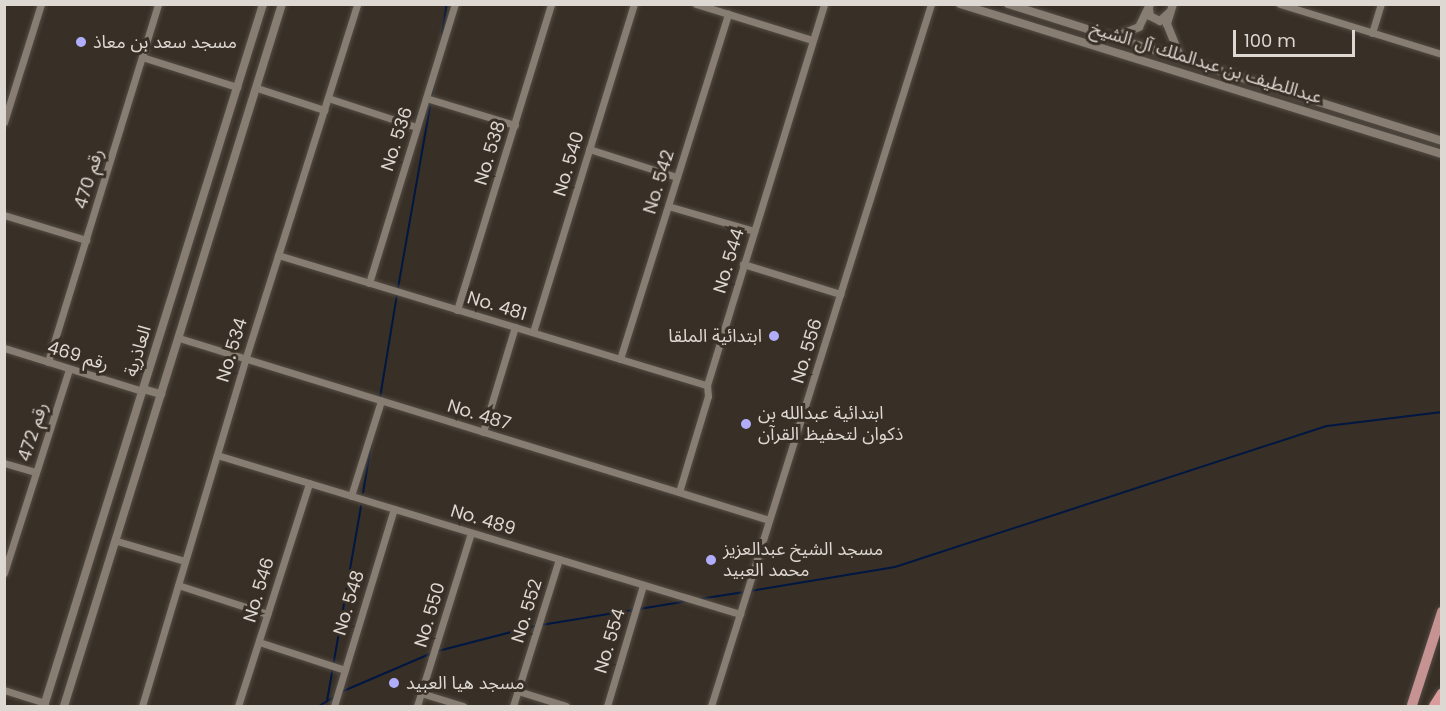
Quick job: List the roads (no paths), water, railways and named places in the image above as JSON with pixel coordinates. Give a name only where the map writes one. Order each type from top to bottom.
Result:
[{"type":"highway","points":[[1434,706],[1442,693]]},
{"type":"main road","points":[[1412,705],[1442,612]]},
{"type":"street","points":[[4,122],[41,4]]},
{"type":"street","name":"رقم 470","points":[[48,362],[158,4]]},
{"type":"street","name":"العاذرية","points":[[44,705],[263,4]]},
{"type":"street","name":"العاذرية","points":[[64,706],[282,4]]},
{"type":"street","name":"No. 534","points":[[142,706],[246,357],[357,4]]},
{"type":"street","name":"No. 536","points":[[369,283],[455,4]]},
{"type":"street","name":"No. 538","points":[[457,309],[551,4]]},
{"type":"street","name":"No. 540","points":[[533,332],[634,4]]},
{"type":"street","points":[[696,4],[812,40]]},
{"type":"street","name":"No. 544","points":[[679,492],[708,396],[707,385],[824,4]]},
{"type":"street","name":"No. 556","points":[[711,706],[931,4]]},
{"type":"street","name":"عبداللطيف بن عبدالملك آل الشيخ","points":[[960,4],[1442,154]]},
{"type":"street","name":"عبداللطيف بن عبدالملك آل الشيخ","points":[[1008,4],[1442,141]]},
{"type":"street","points":[[1280,4],[1442,54]]},
{"type":"street","points":[[1372,33],[1381,4]]},
{"type":"street","points":[[1101,35],[1123,37],[1139,27],[1150,7]]},
{"type":"street","points":[[1150,7],[1150,16],[1160,21],[1172,8]]},
{"type":"street","points":[[1172,8],[1169,36],[1180,57]]},
{"type":"street","name":"No. 542","points":[[620,360],[728,14]]},
{"type":"street","points":[[142,57],[237,87]]},
{"type":"street","points":[[257,88],[324,110]]},
{"type":"street","points":[[328,98],[416,127]]},
{"type":"street","points":[[426,98],[515,125]]},
{"type":"street","points":[[589,149],[677,177]]},
{"type":"street","points":[[668,206],[754,231]]},
{"type":"street","points":[[4,215],[86,240]]},
{"type":"street","name":"No. 481","points":[[278,255],[707,385]]},
{"type":"street","points":[[743,264],[840,294]]},
{"type":"street","points":[[483,432],[515,327]]},
{"type":"street","name":"No. 487","points":[[179,338],[769,520]]},
{"type":"street","name":"رقم 469","points":[[4,348],[142,390]]},
{"type":"street","name":"رقم 472","points":[[5,570],[69,369]]},
{"type":"street","points":[[142,390],[161,394]]},
{"type":"street","points":[[351,496],[381,401]]},
{"type":"street","name":"No. 489","points":[[217,455],[740,614]]},
{"type":"street","points":[[4,463],[36,472]]},
{"type":"street","name":"No. 546","points":[[238,706],[309,483]]},
{"type":"street","name":"No. 548","points":[[334,706],[394,509]]},
{"type":"street","name":"No. 550","points":[[417,706],[471,533]]},
{"type":"street","points":[[117,541],[185,561]]},
{"type":"street","name":"No. 552","points":[[513,706],[559,559]]},
{"type":"street","points":[[178,585],[267,614]]},
{"type":"street","name":"No. 554","points":[[606,706],[643,585]]},
{"type":"street","points":[[259,642],[345,670]]},
{"type":"street","points":[[4,690],[44,705]]},
{"type":"street","points":[[518,691],[566,706]]},
{"type":"street","points":[[421,693],[463,706]]},
{"type":"waterway","points":[[442,34],[447,4]]},
{"type":"waterway","points":[[398,288],[434,84]]},
{"type":"waterway","points":[[380,398],[397,294]]},
{"type":"waterway","points":[[750,591],[895,567],[1327,426],[1442,412]]},
{"type":"waterway","points":[[363,493],[372,439]]},
{"type":"waterway","points":[[327,701],[361,506]]},
{"type":"waterway","points":[[699,599],[744,592]]},
{"type":"waterway","points":[[438,651],[535,626],[688,601]]},
{"type":"waterway","points":[[341,692],[432,653]]},
{"type":"waterway","points":[[319,706],[334,697]]},
{"type":"place","name":"مسجد سعد بن معاذ","points":[[81,42]]},
{"type":"place","name":"ابتدائية الملقا","points":[[774,336]]},
{"type":"place","name":"ابتدائية عبدالله بن ذكوان لتحفيظ القرآن","points":[[746,424]]},
{"type":"place","name":"مسجد الشيخ عبدالعزيز محمد العبيد","points":[[711,560]]},
{"type":"place","name":"مسجد هيا العبيد","points":[[394,683]]}]
